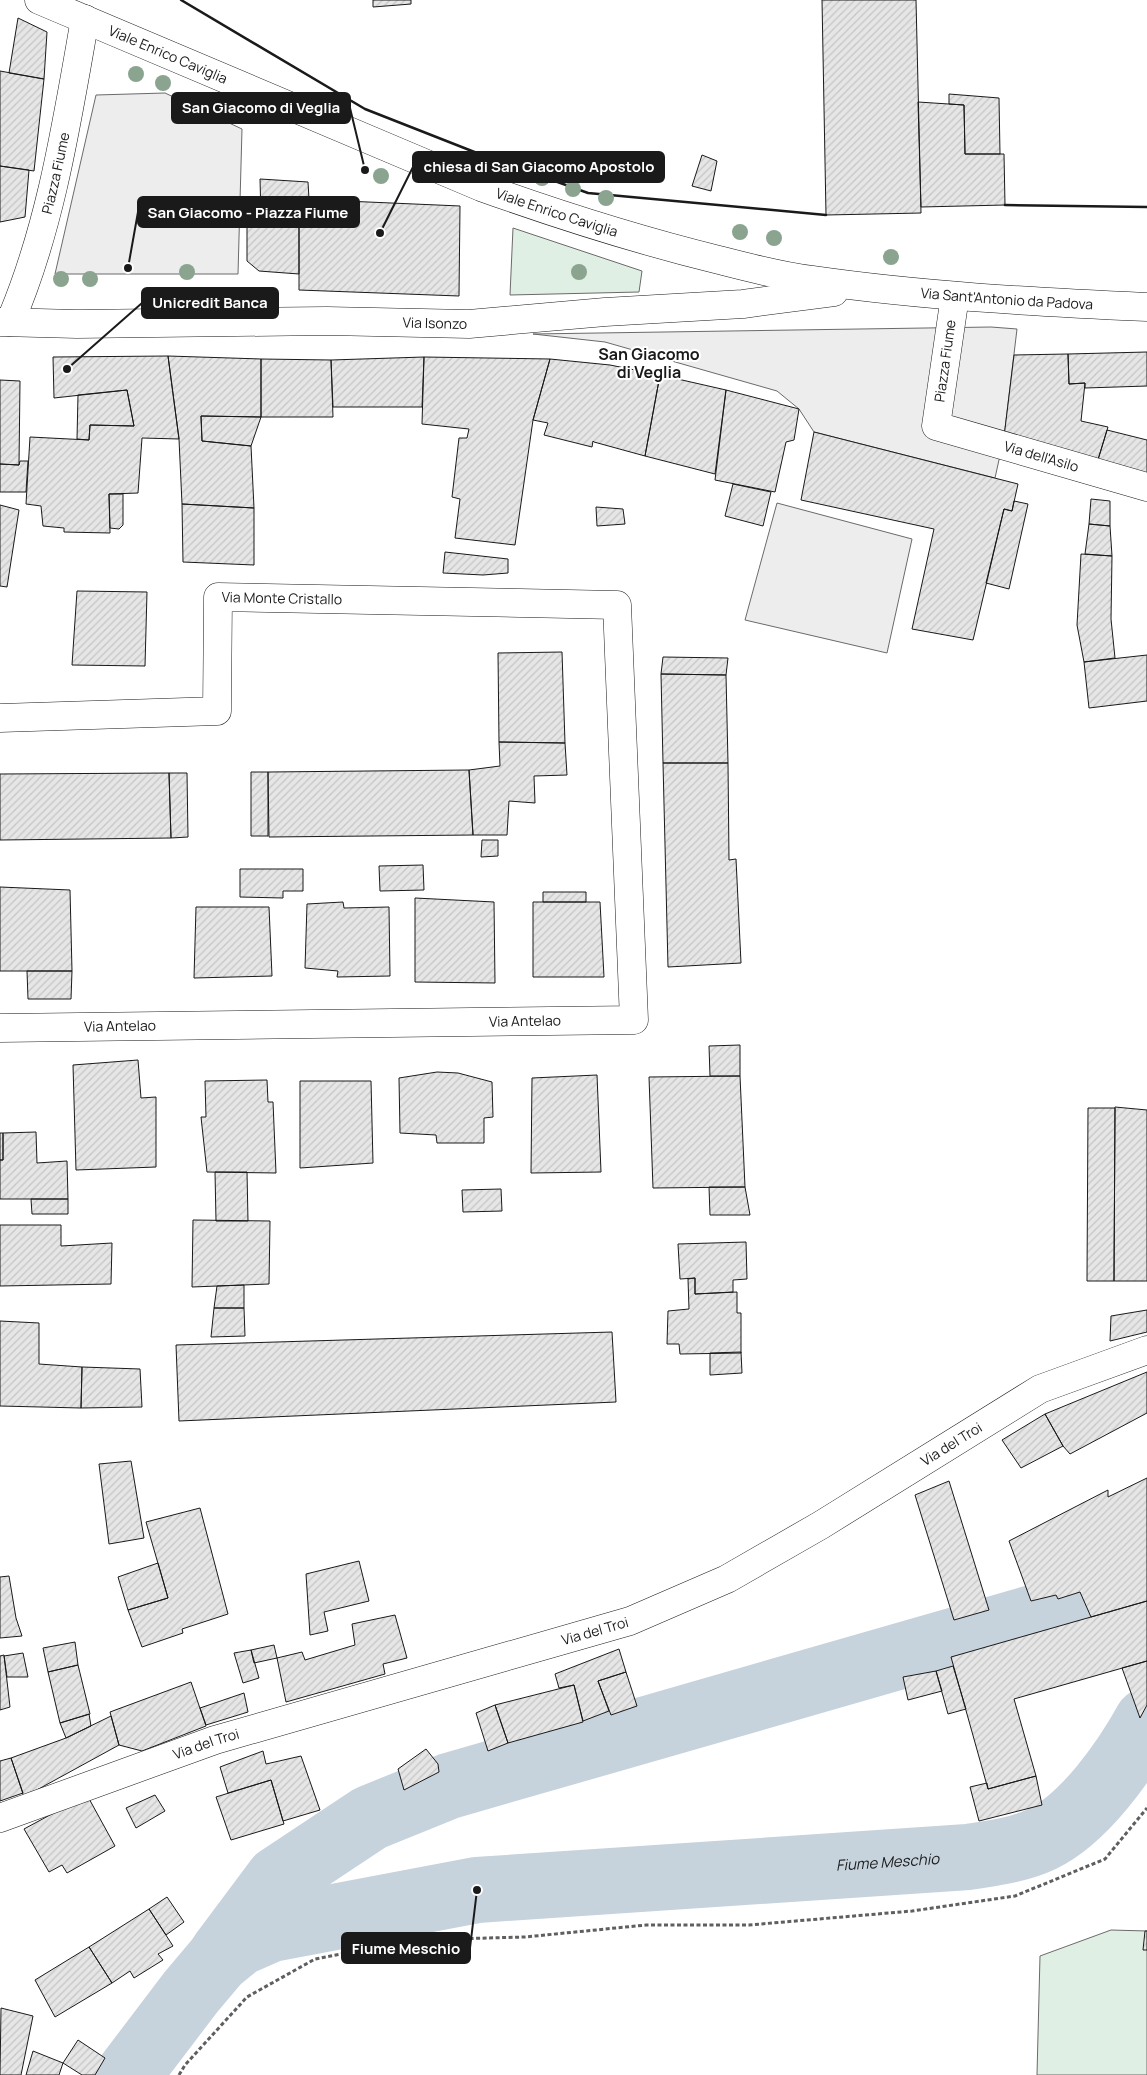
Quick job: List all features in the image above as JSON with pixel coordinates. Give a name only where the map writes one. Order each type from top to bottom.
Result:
[{"type":"street","name":"Viale Enrico Caviglia","points":[[39,0],[472,183],[546,210],[634,238],[762,271],[810,280],[868,287]]},
{"type":"street","name":"Piazza Fiume","points":[[5,322],[20,298],[41,228],[64,140],[85,19]]},
{"type":"street","name":"Via Sant'Antonio da Padova","points":[[868,287],[955,296],[1147,307]]},
{"type":"street","name":"Via Isonzo","points":[[5,322],[77,324],[327,321],[469,324],[605,312],[743,304],[868,287]]},
{"type":"street","name":"Piazza Fiume","points":[[936,426],[955,296]]},
{"type":"street","name":"Via dell'Asilo","points":[[936,426],[1147,487]]},
{"type":"street","name":"Via Monte Cristallo","points":[[0,718],[217,711],[218,598],[617,605]]},
{"type":"street","name":"Via Antelao","points":[[0,1028],[634,1020],[617,605]]},
{"type":"street","name":"Via del Troi","points":[[0,1818],[215,1740],[630,1621],[727,1579],[821,1525],[1040,1389],[1147,1350]]},
{"type":"path","points":[[179,2075],[185,2065],[247,1997],[315,1960],[414,1940],[525,1937],[646,1925],[749,1925],[912,1911],[1015,1896],[1104,1859],[1147,1808]]},
{"type":"green space","points":[[513,228],[642,271],[639,292],[510,295]]},
{"type":"green space","points":[[1111,1930],[1147,1931],[1147,2075],[1037,2075],[1040,1956]]},
{"type":"shaded area","points":[[165,93],[242,129],[238,274],[55,274],[96,95]]},
{"type":"shaded area","points":[[991,327],[1017,329],[1004,437],[995,478],[814,432],[799,409],[777,391],[605,342],[533,334]]},
{"type":"shaded area","points":[[777,503],[912,539],[887,653],[745,620]]},
{"type":"building","points":[[373,0],[411,0],[411,4],[373,7]]},
{"type":"building","points":[[822,0],[916,0],[921,213],[826,215]]},
{"type":"building","points":[[18,18],[47,32],[44,79],[9,73]]},
{"type":"building","points":[[0,71],[44,79],[34,171],[0,166]]},
{"type":"building","points":[[949,94],[999,98],[1000,154],[965,154],[964,105],[949,104]]},
{"type":"building","points":[[918,102],[964,105],[965,154],[1004,154],[1005,205],[921,207]]},
{"type":"building","points":[[702,155],[717,161],[711,191],[692,186]]},
{"type":"building","points":[[0,166],[29,170],[25,217],[0,222]]},
{"type":"building","points":[[260,179],[308,182],[309,199],[299,199],[299,216],[261,217]]},
{"type":"building","points":[[299,199],[460,206],[459,296],[299,290]]},
{"type":"building","points":[[299,216],[299,274],[259,271],[247,261],[247,226],[262,217]]},
{"type":"building","points":[[1147,352],[1147,386],[1085,388],[1085,383],[1069,384],[1068,354]]},
{"type":"building","points":[[1068,354],[1069,384],[1085,383],[1081,421],[1108,427],[1097,463],[1004,437],[1014,355]]},
{"type":"building","points":[[168,356],[261,359],[261,417],[201,416],[202,441],[251,446],[254,508],[182,504],[179,439]]},
{"type":"building","points":[[168,356],[179,439],[142,438],[138,493],[109,494],[110,533],[64,532],[64,528],[43,526],[41,506],[26,504],[30,437],[89,440],[90,425],[134,426],[127,390],[54,398],[53,357]]},
{"type":"building","points":[[424,357],[550,359],[533,420],[515,545],[455,538],[460,499],[452,497],[459,438],[467,438],[469,429],[422,424]]},
{"type":"building","points":[[424,357],[422,407],[333,407],[331,360]]},
{"type":"building","points":[[261,359],[331,360],[333,417],[261,417]]},
{"type":"building","points":[[550,359],[610,365],[660,375],[645,456],[593,441],[592,447],[544,435],[548,423],[533,420]]},
{"type":"building","points":[[660,375],[726,390],[715,474],[645,456]]},
{"type":"building","points":[[0,380],[20,381],[19,465],[0,464]]},
{"type":"building","points":[[127,390],[134,426],[90,425],[89,440],[77,439],[78,395]]},
{"type":"building","points":[[726,390],[799,409],[794,440],[786,442],[775,492],[715,480]]},
{"type":"building","points":[[201,416],[261,417],[251,446],[202,441]]},
{"type":"building","points":[[1107,430],[1147,440],[1147,476],[1097,463]]},
{"type":"building","points":[[814,432],[1018,484],[1012,511],[1004,509],[973,640],[912,629],[934,529],[801,500]]},
{"type":"building","points":[[20,461],[28,461],[26,492],[0,492],[0,464],[19,465]]},
{"type":"building","points":[[733,484],[771,492],[763,526],[725,516]]},
{"type":"building","points":[[109,494],[123,494],[123,525],[119,529],[110,528]]},
{"type":"building","points":[[1091,499],[1110,501],[1110,526],[1089,524]]},
{"type":"building","points":[[1014,501],[1028,504],[1009,589],[986,583],[1004,509],[1012,511]]},
{"type":"building","points":[[182,504],[254,508],[254,565],[183,562]]},
{"type":"building","points":[[0,505],[19,510],[7,587],[0,586]]},
{"type":"building","points":[[596,507],[623,509],[625,524],[597,526]]},
{"type":"building","points":[[1089,524],[1110,526],[1112,556],[1085,554]]},
{"type":"building","points":[[445,552],[508,559],[508,573],[483,575],[443,573]]},
{"type":"building","points":[[1081,554],[1112,556],[1111,619],[1115,658],[1084,662],[1077,625]]},
{"type":"building","points":[[77,591],[147,592],[145,666],[72,665]]},
{"type":"building","points":[[562,652],[565,743],[499,742],[498,653]]},
{"type":"building","points":[[1147,655],[1147,701],[1089,708],[1084,662]]},
{"type":"building","points":[[663,657],[728,658],[726,675],[661,674]]},
{"type":"building","points":[[661,674],[726,675],[728,763],[663,763]]},
{"type":"building","points":[[499,742],[565,743],[567,775],[534,776],[535,803],[509,801],[507,835],[473,835],[469,770],[500,766]]},
{"type":"building","points":[[663,763],[728,763],[729,860],[736,859],[741,963],[668,967]]},
{"type":"building","points":[[469,770],[473,835],[269,837],[268,772]]},
{"type":"building","points":[[251,772],[268,772],[268,836],[251,836]]},
{"type":"building","points":[[169,773],[171,838],[0,840],[0,774]]},
{"type":"building","points":[[169,773],[187,773],[188,837],[171,838]]},
{"type":"building","points":[[482,840],[498,840],[498,856],[481,857]]},
{"type":"building","points":[[423,865],[424,890],[380,891],[379,866]]},
{"type":"building","points":[[240,869],[303,869],[303,891],[283,891],[283,898],[240,897]]},
{"type":"building","points":[[0,887],[70,890],[72,971],[0,971]]},
{"type":"building","points":[[543,892],[586,892],[586,902],[543,902]]},
{"type":"building","points":[[415,898],[494,902],[495,983],[415,982]]},
{"type":"building","points":[[343,902],[344,908],[389,907],[390,976],[337,977],[338,971],[305,968],[307,904]]},
{"type":"building","points":[[533,902],[600,902],[604,977],[533,977]]},
{"type":"building","points":[[196,907],[269,907],[272,976],[194,978]]},
{"type":"building","points":[[27,971],[72,971],[71,999],[28,999]]},
{"type":"building","points":[[740,1045],[740,1076],[710,1076],[709,1046]]},
{"type":"building","points":[[138,1060],[141,1098],[156,1097],[156,1167],[76,1170],[73,1065]]},
{"type":"building","points":[[437,1072],[458,1073],[492,1082],[493,1117],[484,1118],[484,1143],[437,1143],[436,1135],[400,1133],[399,1078]]},
{"type":"building","points":[[597,1075],[601,1172],[531,1173],[532,1078]]},
{"type":"building","points":[[740,1076],[745,1187],[653,1188],[649,1077]]},
{"type":"building","points":[[267,1080],[268,1102],[273,1102],[276,1173],[207,1172],[201,1117],[206,1117],[205,1081]]},
{"type":"building","points":[[300,1081],[371,1081],[373,1163],[300,1168]]},
{"type":"building","points":[[1115,1107],[1147,1110],[1147,1281],[1114,1281]]},
{"type":"building","points":[[1088,1108],[1115,1108],[1114,1281],[1087,1281]]},
{"type":"building","points":[[36,1132],[37,1163],[67,1161],[68,1199],[0,1199],[0,1160],[3,1160],[3,1133]]},
{"type":"building","points":[[0,1133],[3,1133],[3,1160],[0,1160]]},
{"type":"building","points":[[215,1172],[247,1172],[248,1221],[216,1221]]},
{"type":"building","points":[[709,1187],[745,1187],[750,1215],[710,1215]]},
{"type":"building","points":[[501,1189],[502,1211],[463,1212],[462,1190]]},
{"type":"building","points":[[31,1199],[68,1199],[68,1214],[32,1214]]},
{"type":"building","points":[[193,1220],[270,1221],[269,1284],[192,1287]]},
{"type":"building","points":[[0,1225],[61,1225],[61,1246],[112,1243],[111,1284],[0,1286]]},
{"type":"building","points":[[746,1242],[747,1279],[733,1280],[733,1292],[695,1294],[695,1278],[680,1279],[678,1244]]},
{"type":"building","points":[[695,1278],[695,1294],[737,1292],[737,1313],[741,1313],[741,1353],[680,1354],[679,1344],[667,1344],[668,1311],[689,1309],[688,1279]]},
{"type":"building","points":[[244,1285],[244,1308],[214,1308],[217,1286]]},
{"type":"building","points":[[214,1308],[244,1308],[245,1336],[211,1337]]},
{"type":"building","points":[[1147,1310],[1147,1332],[1110,1341],[1111,1316]]},
{"type":"building","points":[[0,1321],[39,1323],[39,1364],[82,1367],[81,1408],[0,1406]]},
{"type":"building","points":[[612,1332],[616,1402],[179,1421],[176,1345]]},
{"type":"building","points":[[741,1352],[742,1373],[710,1375],[710,1353]]},
{"type":"building","points":[[82,1367],[140,1369],[142,1407],[81,1408]]},
{"type":"building","points":[[1147,1372],[1147,1413],[1070,1454],[1063,1446],[1045,1414]]},
{"type":"building","points":[[1045,1414],[1063,1446],[1021,1468],[1002,1440]]},
{"type":"building","points":[[131,1461],[144,1538],[109,1544],[99,1464]]},
{"type":"building","points":[[1147,1478],[1147,1601],[1091,1617],[1080,1592],[1058,1599],[1056,1595],[1031,1601],[1009,1541],[1108,1490],[1108,1497]]},
{"type":"building","points":[[949,1481],[989,1610],[954,1620],[915,1495]]},
{"type":"building","points":[[200,1508],[228,1614],[182,1629],[183,1633],[142,1647],[128,1610],[168,1598],[146,1522]]},
{"type":"building","points":[[359,1561],[369,1601],[324,1612],[328,1631],[310,1635],[306,1574]]},
{"type":"building","points":[[158,1563],[168,1598],[128,1610],[118,1577]]},
{"type":"building","points":[[9,1576],[16,1618],[22,1636],[0,1638],[0,1577]]},
{"type":"building","points":[[1147,1601],[1147,1661],[1014,1699],[1036,1776],[988,1789],[951,1657]]},
{"type":"building","points":[[395,1615],[407,1658],[383,1664],[385,1674],[286,1702],[277,1658],[302,1652],[305,1660],[355,1645],[352,1624]]},
{"type":"building","points":[[75,1642],[78,1665],[48,1672],[43,1648]]},
{"type":"building","points":[[274,1645],[277,1658],[254,1663],[251,1650]]},
{"type":"building","points":[[619,1649],[626,1672],[598,1681],[609,1711],[583,1721],[574,1685],[559,1688],[555,1674]]},
{"type":"building","points":[[251,1650],[259,1678],[243,1683],[234,1653]]},
{"type":"building","points":[[23,1653],[28,1677],[7,1677],[4,1656]]},
{"type":"building","points":[[4,1655],[10,1707],[0,1710],[0,1656]]},
{"type":"building","points":[[1147,1661],[1147,1705],[1140,1718],[1122,1668]]},
{"type":"building","points":[[78,1665],[90,1714],[60,1723],[48,1672]]},
{"type":"building","points":[[953,1666],[966,1709],[948,1714],[936,1671]]},
{"type":"building","points":[[936,1671],[942,1691],[908,1700],[903,1677]]},
{"type":"building","points":[[626,1672],[637,1706],[611,1715],[598,1681]]},
{"type":"building","points":[[191,1682],[206,1726],[142,1751],[119,1745],[110,1712]]},
{"type":"building","points":[[574,1685],[583,1722],[508,1743],[495,1705]]},
{"type":"building","points":[[244,1693],[248,1712],[206,1725],[200,1708]]},
{"type":"building","points":[[495,1705],[508,1743],[488,1751],[476,1713]]},
{"type":"building","points":[[89,1714],[91,1726],[66,1738],[60,1723]]},
{"type":"building","points":[[111,1716],[119,1745],[24,1797],[11,1758],[66,1738]]},
{"type":"building","points":[[426,1749],[438,1764],[439,1772],[404,1790],[398,1769]]},
{"type":"building","points":[[263,1751],[266,1764],[301,1756],[320,1810],[283,1821],[271,1780],[228,1793],[220,1767]]},
{"type":"building","points":[[11,1758],[23,1793],[0,1801],[0,1761]]},
{"type":"building","points":[[1036,1776],[1042,1805],[979,1821],[970,1787],[987,1783],[988,1789]]},
{"type":"building","points":[[271,1780],[284,1824],[231,1840],[216,1797]]},
{"type":"building","points":[[87,1795],[115,1846],[67,1873],[62,1865],[49,1872],[24,1829]]},
{"type":"building","points":[[155,1795],[165,1811],[136,1828],[126,1808]]},
{"type":"building","points":[[167,1897],[184,1922],[166,1935],[149,1909]]},
{"type":"building","points":[[149,1909],[173,1946],[158,1954],[163,1960],[134,1978],[130,1971],[112,1983],[89,1947]]},
{"type":"building","points":[[1145,1931],[1147,1931],[1147,1950],[1143,1950]]},
{"type":"building","points":[[89,1947],[112,1983],[55,2017],[35,1980]]},
{"type":"building","points":[[1,2008],[33,2016],[21,2075],[0,2075]]},
{"type":"building","points":[[78,2040],[105,2058],[95,2075],[82,2075],[63,2063]]},
{"type":"building","points":[[33,2051],[63,2063],[59,2075],[26,2075]]},
{"type":"waterway","points":[[222,1954],[278,1879],[370,1818],[449,1786],[1085,1603]]},
{"type":"waterway","name":"Fiume Meschio","points":[[128,2075],[191,1992],[218,1960],[239,1943],[271,1929],[477,1890],[968,1857],[1015,1848],[1042,1839],[1058,1830],[1073,1818],[1102,1788],[1115,1771],[1147,1721]]},
{"type":"wall","points":[[181,0],[365,109],[477,153],[588,193],[826,215]]},
{"type":"wall","points":[[1005,205],[1147,207]]},
{"type":"place","name":"San Giacomo di Veglia","points":[[365,170]]},
{"type":"place","name":"chiesa di San Giacomo Apostolo","points":[[380,233]]},
{"type":"place","name":"San Giacomo - Piazza Fiume","points":[[128,268]]},
{"type":"place","name":"Unicredit Banca","points":[[67,369]]},
{"type":"place","name":"Fiume Meschio","points":[[477,1890]]},
{"type":"district","name":"San Giacomo di Veglia","points":[[649,363]]}]
